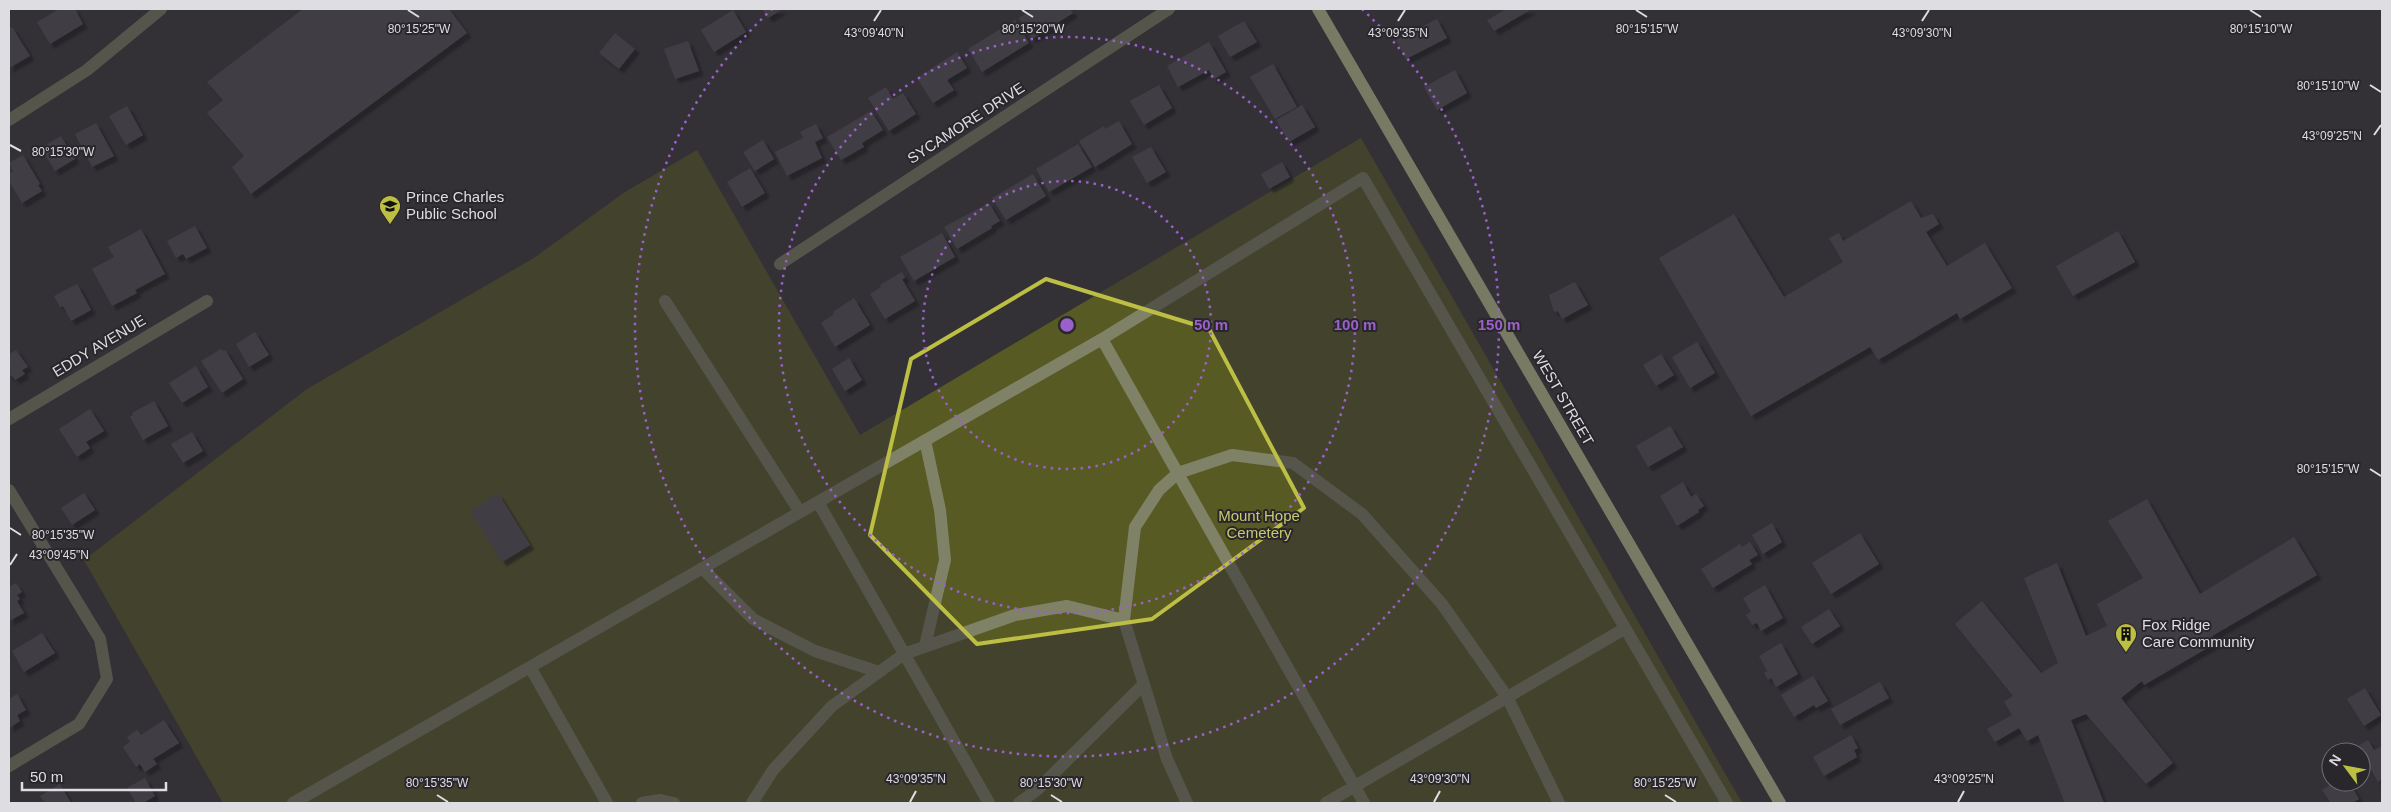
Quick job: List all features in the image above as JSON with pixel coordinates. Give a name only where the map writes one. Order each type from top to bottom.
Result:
[{"type":"main road","name":"WEST STREET","points":[[1318,9],[1780,803]]},
{"type":"street","points":[[9,120],[87,70],[161,9]]},
{"type":"street","name":"SYCAMORE DRIVE","points":[[780,264],[1169,9]]},
{"type":"street","points":[[293,803],[1102,339],[1363,178],[1727,803]]},
{"type":"street","name":"EDDY AVENUE","points":[[9,419],[207,300]]},
{"type":"street","points":[[665,301],[800,512]]},
{"type":"street","points":[[1102,339],[1364,803]]},
{"type":"street","points":[[925,440],[940,510],[945,560],[925,646]]},
{"type":"street","points":[[1187,803],[1167,759],[1124,620],[1135,527],[1159,490],[1178,473],[1232,455],[1293,463],[1362,514],[1442,604],[1507,697],[1559,803]]},
{"type":"street","points":[[9,490],[100,639],[107,679],[79,724],[9,766]]},
{"type":"street","points":[[818,502],[989,803]]},
{"type":"street","points":[[702,568],[753,619],[815,651],[879,672]]},
{"type":"street","points":[[752,803],[773,770],[832,706],[904,654],[1015,615],[1067,606],[1124,620]]},
{"type":"street","points":[[1326,803],[1624,629]]},
{"type":"street","points":[[530,667],[607,803]]},
{"type":"street","points":[[1019,803],[1037,790],[1144,684]]},
{"type":"street","points":[[642,803],[660,800],[674,803]]},
{"type":"highlighted area","points":[[1046,279],[1209,329],[1304,508],[1152,619],[977,644],[870,535],[911,359]]},
{"type":"green space","name":"Mount Hope Cemetery","points":[[1361,138],[1742,803],[223,803],[84,560],[307,389],[534,258],[625,192],[697,150],[860,435]]},
{"type":"building","points":[[59,9],[75,9],[83,24],[50,44],[37,22]]},
{"type":"building","points":[[303,9],[449,9],[467,33],[251,194],[232,167],[244,156],[207,113],[223,100],[207,82]]},
{"type":"building","points":[[762,9],[783,9],[768,18]]},
{"type":"building","points":[[1030,9],[1070,9],[1073,13],[1032,39],[1019,18]]},
{"type":"building","points":[[1507,9],[1532,9],[1494,31],[1487,20]]},
{"type":"building","points":[[733,10],[746,32],[714,52],[701,30]]},
{"type":"building","points":[[1437,19],[1447,38],[1406,59],[1396,40]]},
{"type":"building","points":[[1015,20],[1029,43],[982,72],[968,49]]},
{"type":"building","points":[[1244,21],[1257,42],[1230,57],[1218,36]]},
{"type":"building","points":[[12,27],[30,56],[9,68],[9,29]]},
{"type":"building","points":[[615,33],[635,49],[619,69],[599,53]]},
{"type":"building","points":[[688,41],[699,71],[675,79],[664,49]]},
{"type":"building","points":[[1209,42],[1226,72],[1214,79],[1209,70],[1178,87],[1167,66]]},
{"type":"building","points":[[957,52],[967,68],[947,80],[954,90],[933,103],[917,78]]},
{"type":"building","points":[[1273,64],[1297,107],[1275,119],[1250,77]]},
{"type":"building","points":[[1455,70],[1467,93],[1437,110],[1424,87]]},
{"type":"building","points":[[1159,85],[1172,108],[1144,125],[1130,101]]},
{"type":"building","points":[[886,87],[893,99],[903,93],[916,114],[889,131],[868,98]]},
{"type":"building","points":[[1302,105],[1315,127],[1289,142],[1276,120]]},
{"type":"building","points":[[127,106],[143,135],[126,145],[109,116]]},
{"type":"building","points":[[871,111],[883,130],[862,143],[864,147],[841,160],[827,137]]},
{"type":"building","points":[[1119,121],[1132,144],[1095,167],[1079,141],[1104,126],[1105,129]]},
{"type":"building","points":[[96,123],[114,156],[92,167],[75,134]]},
{"type":"building","points":[[816,124],[823,138],[815,142],[822,158],[787,176],[775,152],[803,138],[800,132]]},
{"type":"building","points":[[61,136],[75,159],[55,171],[41,148]]},
{"type":"building","points":[[763,140],[774,159],[755,171],[743,152]]},
{"type":"building","points":[[1078,144],[1092,167],[1049,192],[1036,169]]},
{"type":"building","points":[[1151,147],[1166,172],[1147,183],[1132,157]]},
{"type":"building","points":[[23,155],[42,191],[22,203],[9,181],[9,174],[13,171],[9,163]]},
{"type":"building","points":[[1282,162],[1290,177],[1269,189],[1261,174]]},
{"type":"building","points":[[750,168],[765,193],[742,207],[727,182]]},
{"type":"building","points":[[1033,174],[1046,196],[1006,220],[992,198]]},
{"type":"building","points":[[1911,201],[1921,218],[1933,214],[1939,224],[1926,232],[1947,266],[1985,243],[2012,288],[1960,319],[1957,313],[1878,360],[1870,347],[1751,416],[1659,258],[1734,214],[1784,297],[1843,262],[1829,238],[1839,233],[1843,241]]},
{"type":"building","points":[[989,203],[1000,221],[991,226],[992,228],[957,249],[944,227]]},
{"type":"building","points":[[195,226],[207,248],[186,259],[183,254],[176,258],[167,241]]},
{"type":"building","points":[[141,229],[165,274],[135,290],[137,293],[112,306],[92,269],[114,257],[108,247]]},
{"type":"building","points":[[2118,231],[2135,262],[2073,296],[2056,266]]},
{"type":"building","points":[[942,233],[955,257],[914,281],[900,257]]},
{"type":"building","points":[[902,272],[905,278],[902,279],[915,301],[885,319],[870,294],[881,287],[880,285]]},
{"type":"building","points":[[1575,282],[1588,305],[1562,319],[1558,311],[1554,312],[1549,295]]},
{"type":"building","points":[[77,284],[91,310],[71,321],[63,306],[60,307],[54,296]]},
{"type":"building","points":[[854,298],[870,325],[835,347],[821,323],[834,314],[833,312]]},
{"type":"building","points":[[255,332],[269,355],[249,367],[236,344]]},
{"type":"building","points":[[1697,342],[1715,373],[1690,388],[1672,357]]},
{"type":"building","points":[[221,349],[225,350],[243,379],[222,393],[201,361]]},
{"type":"building","points":[[16,350],[28,367],[22,370],[25,374],[15,380],[12,375],[9,377],[9,354]]},
{"type":"building","points":[[1661,354],[1674,375],[1656,386],[1643,365]]},
{"type":"building","points":[[849,358],[862,380],[845,391],[832,369]]},
{"type":"building","points":[[196,366],[208,387],[182,403],[169,383]]},
{"type":"building","points":[[154,401],[168,426],[143,440],[130,417],[133,415],[132,413]]},
{"type":"building","points":[[90,409],[104,431],[86,442],[90,448],[77,457],[59,429]]},
{"type":"building","points":[[1670,426],[1683,447],[1648,467],[1636,446]]},
{"type":"building","points":[[192,432],[203,451],[183,463],[171,444]]},
{"type":"building","points":[[1683,482],[1691,497],[1696,494],[1704,506],[1698,510],[1699,512],[1677,526],[1660,496]]},
{"type":"building","points":[[84,493],[95,510],[72,525],[61,508]]},
{"type":"building","points":[[498,493],[530,545],[502,562],[470,511]]},
{"type":"building","name":"Fox Ridge Care Community","points":[[2147,499],[2200,594],[2294,537],[2317,575],[2212,636],[2216,643],[2144,685],[2142,681],[2121,698],[2173,763],[2146,784],[2086,714],[2071,720],[2104,803],[2065,803],[2038,735],[2027,741],[2019,728],[1995,742],[1987,729],[2012,715],[2004,702],[2013,696],[1955,624],[1982,601],[2041,673],[2058,663],[2024,578],[2057,563],[2086,636],[2107,626],[2097,604],[2143,578],[2108,521]]},
{"type":"building","points":[[1772,523],[1782,542],[1763,554],[1752,535]]},
{"type":"building","points":[[1860,533],[1879,564],[1831,594],[1812,563]]},
{"type":"building","points":[[1750,542],[1758,555],[1749,560],[1752,564],[1713,588],[1701,569],[1740,544],[1742,547]]},
{"type":"building","points":[[16,583],[22,592],[17,595],[20,599],[17,601],[24,613],[9,621],[9,587]]},
{"type":"building","points":[[1765,585],[1783,618],[1761,631],[1757,623],[1752,625],[1746,615],[1751,612],[1743,598]]},
{"type":"building","points":[[1829,609],[1840,626],[1812,644],[1801,627]]},
{"type":"building","points":[[42,633],[55,653],[24,672],[12,651]]},
{"type":"building","points":[[1781,643],[1798,674],[1776,687],[1771,678],[1768,680],[1764,673],[1767,671],[1759,656]]},
{"type":"building","points":[[1813,676],[1828,701],[1816,708],[1814,705],[1794,717],[1781,695]]},
{"type":"building","points":[[1880,682],[1889,698],[1840,725],[1831,709]]},
{"type":"building","points":[[2365,688],[2381,715],[2364,726],[2347,699]]},
{"type":"building","points":[[17,694],[26,710],[17,715],[20,721],[9,728],[9,699]]},
{"type":"building","points":[[164,720],[179,743],[153,759],[157,764],[145,772],[140,764],[136,767],[123,747],[130,742],[127,737],[137,730],[141,735]]},
{"type":"building","points":[[1851,735],[1858,748],[1854,750],[1857,757],[1824,776],[1813,757]]},
{"type":"building","points":[[2371,745],[2374,750],[2382,746],[2382,779],[2378,782],[2371,769]]},
{"type":"building","points":[[145,778],[155,796],[143,803],[136,803],[127,788]]},
{"type":"building","points":[[60,784],[71,803],[45,803],[40,796]]},
{"type":"building","points":[[2323,792],[2355,792],[2359,799],[2352,803],[2331,803]]},
{"type":"place","name":"Prince Charles Public School","points":[[390,225]]},
{"type":"place","name":"Fox Ridge Care Community","points":[[2126,653]]}]
